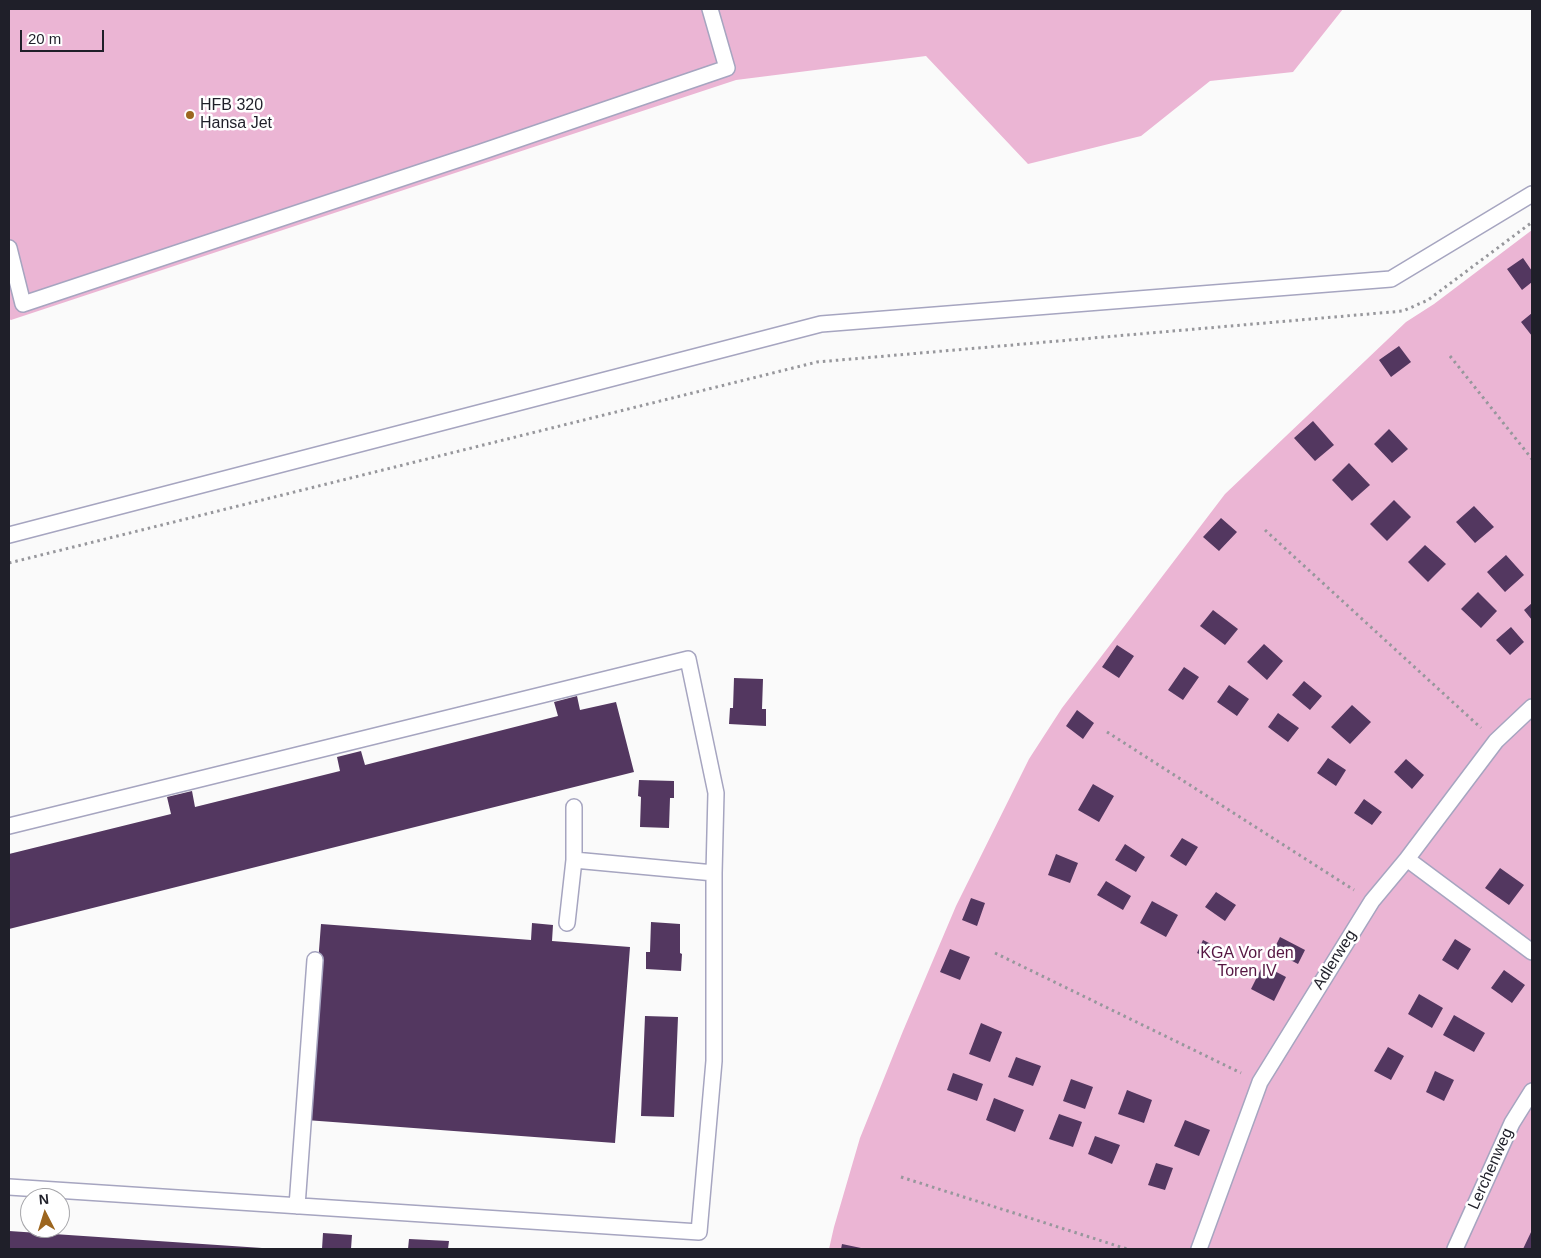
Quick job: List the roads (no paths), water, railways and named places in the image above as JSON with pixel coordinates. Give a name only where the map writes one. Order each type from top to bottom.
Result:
[{"type":"lane","points":[[9,248],[23,304],[481,152],[727,68],[710,9]]},
{"type":"lane","points":[[9,536],[821,324],[1390,279],[1532,194]]},
{"type":"lane","points":[[9,826],[688,660],[716,793],[714,1061],[699,1232],[9,1187]]},
{"type":"lane","name":"Adlerweg","points":[[1199,1249],[1260,1082],[1372,901],[1496,742],[1532,707]]},
{"type":"lane","points":[[567,923],[574,860],[574,807]]},
{"type":"lane","points":[[1407,858],[1532,952]]},
{"type":"lane","points":[[574,860],[714,872]]},
{"type":"lane","points":[[297,1206],[315,960]]},
{"type":"lane","name":"Lerchenweg","points":[[1455,1249],[1512,1122],[1532,1091]]},
{"type":"place","name":"HFB 320 Hansa Jet","points":[[190,115]]},
{"type":"park label","name":"KGA Vor den Toren IV","points":[[1247,963]]}]
